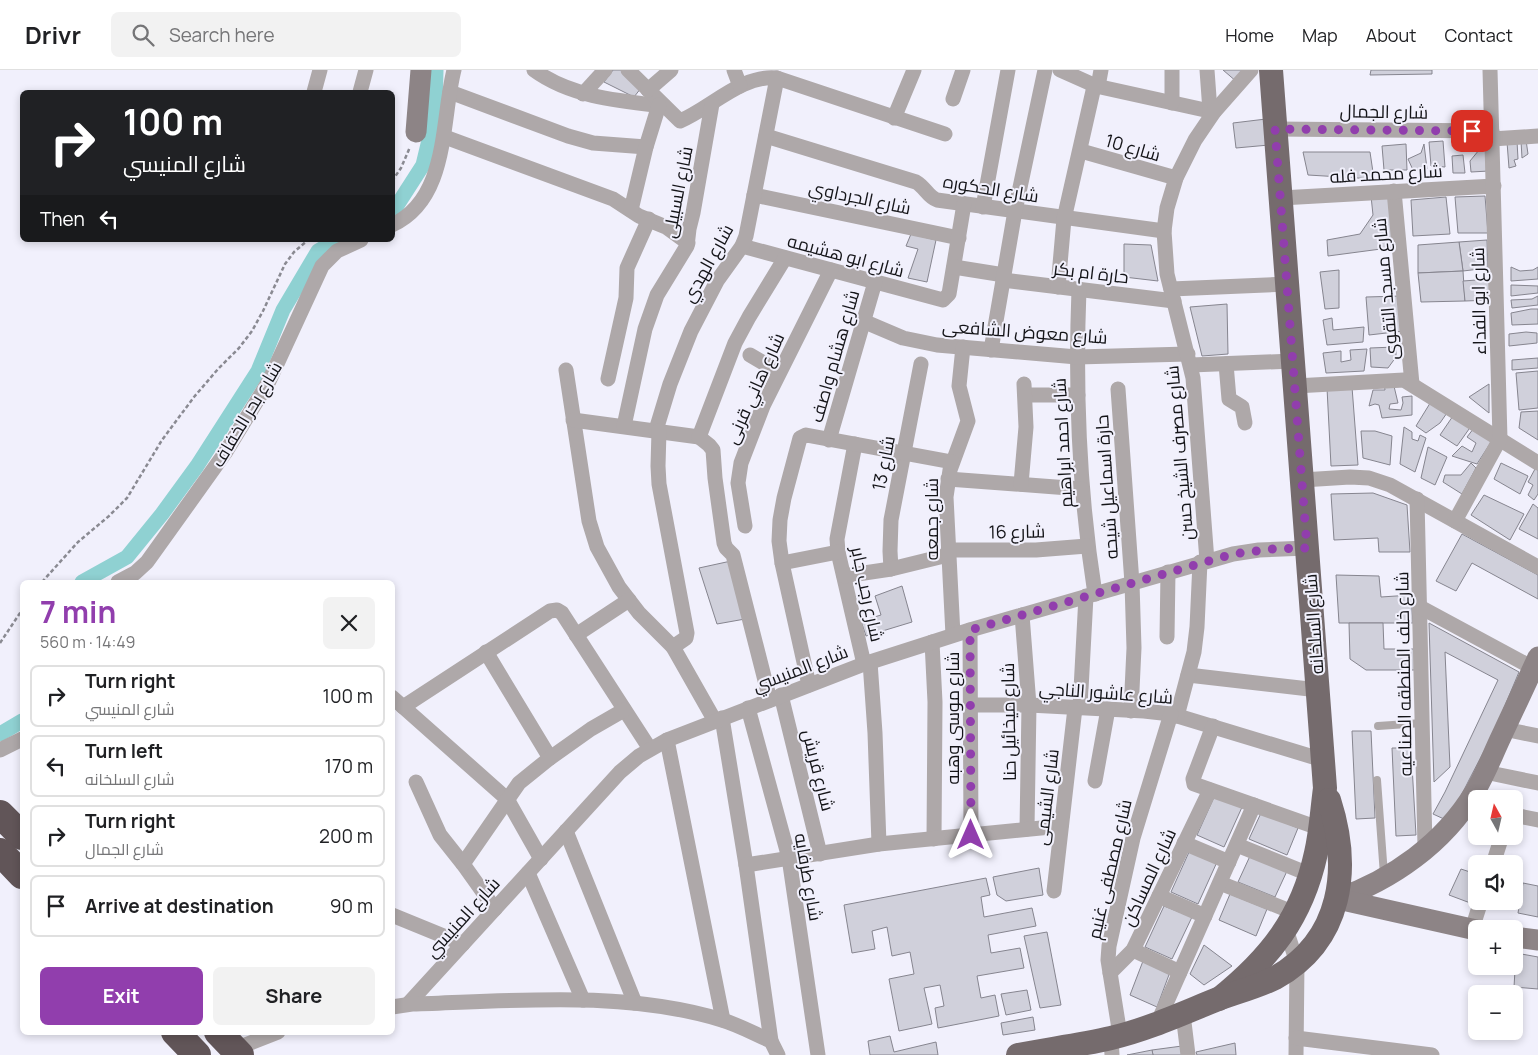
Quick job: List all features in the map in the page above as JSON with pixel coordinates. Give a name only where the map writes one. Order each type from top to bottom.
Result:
[{"type":"highway","points":[[0,814],[20,834]]},
{"type":"highway","points":[[0,852],[20,874]]},
{"type":"highway","points":[[179,1035],[197,1055]]},
{"type":"main road","name":"شارع السلخانه","points":[[1271,70],[1329,831]]},
{"type":"main road","points":[[1219,999],[1258,964],[1291,921],[1311,875],[1317,852],[1329,831]]},
{"type":"main road","points":[[1023,1055],[1114,1043],[1219,999],[1250,989],[1274,978],[1297,963],[1313,948],[1325,930],[1337,899],[1340,866],[1329,831]]},
{"type":"street","points":[[315,90],[320,70]]},
{"type":"street","points":[[361,90],[366,70]]},
{"type":"street","points":[[416,132],[421,70]]},
{"type":"street","points":[[395,224],[403,221],[410,214],[423,199],[432,182],[445,137],[454,70]]},
{"type":"street","points":[[534,70],[556,84],[583,94],[662,105]]},
{"type":"street","points":[[583,94],[605,70]]},
{"type":"street","points":[[628,70],[680,121],[740,86],[760,78],[784,77],[894,118],[945,134]]},
{"type":"street","points":[[648,90],[671,70]]},
{"type":"street","points":[[734,70],[740,86]]},
{"type":"street","points":[[894,118],[914,70]]},
{"type":"street","points":[[954,99],[963,70]]},
{"type":"street","points":[[983,207],[1008,70]]},
{"type":"street","points":[[991,350],[1015,211],[1045,70]]},
{"type":"street","points":[[1060,70],[1096,86],[1212,112],[1207,70]]},
{"type":"street","points":[[1058,287],[1064,219],[1081,151],[1093,91],[1100,79],[1101,70]]},
{"type":"street","points":[[1172,70],[1172,103]]},
{"type":"street","name":"شارع مصرف الشيخ حسن","points":[[1188,675],[1194,652],[1204,561],[1195,392],[1189,360],[1172,295],[1165,258],[1164,231],[1167,208],[1176,178],[1195,140],[1212,112],[1252,70]]},
{"type":"street","name":"شارع ابو الفداء","points":[[1456,520],[1500,439],[1490,70]]},
{"type":"street","name":"شارع الهدي","points":[[673,648],[686,638],[687,632],[659,484],[658,431],[670,384],[691,331],[717,281],[742,246],[746,236],[766,136],[784,77]]},
{"type":"street","points":[[450,92],[568,136],[600,144],[646,147]]},
{"type":"street","name":"شارع السبيلى","points":[[624,426],[645,328],[666,278],[688,242],[712,104]]},
{"type":"street","points":[[631,210],[646,147],[662,105]]},
{"type":"street","name":"شارع الجمال","points":[[1275,129],[1538,136]]},
{"type":"street","name":"شارع الحكوره","points":[[766,136],[916,182],[935,200],[1064,219],[1164,231]]},
{"type":"street","points":[[445,137],[613,199],[639,216],[666,227],[688,242]]},
{"type":"street","name":"شارع 10","points":[[1081,151],[1176,178]]},
{"type":"street","name":"شارع محمد فله","points":[[1280,198],[1494,186]]},
{"type":"street","name":"شارع مسجد التقوى","points":[[1394,191],[1412,384]]},
{"type":"street","name":"شارع الجرداوي","points":[[754,195],[958,238]]},
{"type":"street","points":[[954,267],[964,204]]},
{"type":"street","points":[[608,379],[626,298],[627,268],[649,219]]},
{"type":"street","name":"شارع بحر الخفاف","points":[[122,580],[135,573],[147,562],[225,453],[269,381],[322,266],[337,251],[357,242]]},
{"type":"street","name":"شارع ابو هشيمه","points":[[742,246],[940,300],[946,299],[949,294],[954,267]]},
{"type":"street","points":[[573,420],[699,437],[735,343],[749,316],[785,258]]},
{"type":"street","name":"حارة ام بكر","points":[[954,267],[1079,290],[1172,295],[1287,284]]},
{"type":"street","name":"شارع هاني قرنى","points":[[745,526],[739,493],[738,473],[741,463],[763,406],[831,270]]},
{"type":"street","name":"شارع هشام واصف","points":[[829,440],[875,282]]},
{"type":"street","name":"شارع احمد ابراهيم","points":[[1079,290],[1076,357],[1082,489],[1090,595]]},
{"type":"street","name":"شارع معوض الشافعى","points":[[863,321],[917,342],[991,350],[1076,357],[1189,360],[1226,364],[1293,361]]},
{"type":"street","name":"شارع جمعه","points":[[953,635],[946,497],[952,462],[968,421],[959,386],[962,347]]},
{"type":"street","points":[[750,355],[779,372]]},
{"type":"street","name":"شارع 13","points":[[891,569],[891,520],[920,364]]},
{"type":"street","points":[[1226,364],[1229,399],[1242,407],[1244,423]]},
{"type":"street","points":[[566,370],[589,521],[597,547],[608,570],[629,600],[673,648],[719,719],[746,865],[774,1048]]},
{"type":"street","points":[[1295,386],[1400,379],[1412,384],[1538,463]]},
{"type":"street","points":[[1021,484],[1026,427],[1024,389],[1078,395]]},
{"type":"street","name":"حارة اسماعيل شيحه","points":[[1118,389],[1132,582],[1134,648],[1130,710]]},
{"type":"street","points":[[808,685],[779,542],[780,520],[799,440],[806,435],[952,462]]},
{"type":"street","name":"شارع قريش","points":[[699,437],[713,450],[724,542],[726,548],[734,555],[820,854]]},
{"type":"street","name":"شارع رجب جابر","points":[[855,444],[838,525],[837,539],[838,552],[867,663],[875,733],[879,844]]},
{"type":"street","points":[[1302,480],[1350,477],[1369,478],[1390,485],[1538,567]]},
{"type":"street","points":[[948,479],[1082,489]]},
{"type":"street","name":"شارع خلف المنطقه الصناعيه","points":[[1417,499],[1425,847]]},
{"type":"street","name":"شارع 16","points":[[844,576],[891,569],[948,552],[1036,550],[1087,546]]},
{"type":"street","name":"شارع المنيسي","points":[[408,1004],[620,772],[667,740],[867,663],[953,635],[1204,561],[1258,550],[1307,548]]},
{"type":"street","points":[[782,563],[838,552]]},
{"type":"street","points":[[1167,637],[1168,572]]},
{"type":"street","name":"شارع الشيمى","points":[[1054,891],[1061,826],[1078,708],[1090,595]]},
{"type":"street","points":[[576,635],[629,600]]},
{"type":"street","points":[[1420,607],[1534,674],[1504,729],[1478,790]]},
{"type":"street","points":[[541,859],[507,799],[398,702],[486,652],[550,611],[557,610],[562,613],[650,750]]},
{"type":"street","name":"شارع ميخائيل حنا","points":[[1022,615],[1029,705],[1027,829]]},
{"type":"street","name":"شارع موسى وهبه","points":[[970,630],[971,835]]},
{"type":"street","points":[[932,642],[935,702],[934,839]]},
{"type":"street","points":[[486,652],[550,758]]},
{"type":"street","points":[[1188,675],[1318,690]]},
{"type":"street","name":"شارع مصطفى غنيم","points":[[1114,1043],[1108,960],[1109,946],[1133,838],[1188,675]]},
{"type":"street","name":"شارع عاشور الناجي","points":[[970,705],[1029,705],[1130,710],[1174,715],[1323,760]]},
{"type":"street","name":"شارع طرفايه","points":[[748,708],[790,858],[818,1055]]},
{"type":"street","points":[[1095,781],[1108,709]]},
{"type":"street","points":[[463,864],[519,783],[591,729],[624,710]]},
{"type":"street","points":[[1213,726],[1192,780],[1195,785],[1329,831]]},
{"type":"street","points":[[1504,729],[1538,736]]},
{"type":"street","points":[[0,750],[20,740]]},
{"type":"street","points":[[667,740],[723,1020]]},
{"type":"street","points":[[1485,772],[1538,783]]},
{"type":"street","points":[[416,782],[440,836],[463,864],[495,909]]},
{"type":"street","name":"شارع المساكن","points":[[1110,973],[1133,950],[1210,790]]},
{"type":"street","points":[[1157,1024],[1254,805]]},
{"type":"street","points":[[1337,899],[1362,890],[1399,869],[1468,809]]},
{"type":"street","points":[[1523,817],[1538,820]]},
{"type":"street","points":[[746,865],[879,844],[1061,826]]},
{"type":"street","points":[[566,831],[635,1003]]},
{"type":"street","points":[[1184,843],[1229,862]]},
{"type":"street","points":[[1237,845],[1311,875]]},
{"type":"street","points":[[528,873],[583,1000]]},
{"type":"street","points":[[1220,882],[1291,921],[1297,963],[1296,1055]]},
{"type":"street","points":[[1159,896],[1205,916]]},
{"type":"street","points":[[1337,899],[1468,929]]},
{"type":"street","points":[[395,915],[463,944]]},
{"type":"street","points":[[1523,938],[1538,940]]},
{"type":"street","points":[[1133,950],[1180,972]]},
{"type":"street","points":[[395,1006],[408,1004],[583,1000],[635,1003],[723,1020],[774,1048]]},
{"type":"street","points":[[1183,1014],[1188,1055]]},
{"type":"street","points":[[231,1046],[268,1035]]},
{"type":"street","points":[[1296,1038],[1365,1050],[1432,1055]]},
{"type":"lane","points":[[1378,726],[1422,723]]},
{"type":"lane","points":[[1377,780],[1385,878]]},
{"type":"path","points":[[395,177],[401,168],[416,132]]},
{"type":"path","points":[[44,580],[78,542],[127,498],[162,440],[194,396],[239,348],[252,331],[286,264],[294,252],[306,242]]},
{"type":"path","points":[[0,643],[20,613]]},
{"type":"building","points":[[613,70],[622,70],[641,88],[634,97],[604,82]]},
{"type":"building","points":[[1223,70],[1247,70],[1237,82]]},
{"type":"building","points":[[1371,70],[1432,70],[1432,74],[1370,75]]},
{"type":"building","points":[[1266,119],[1269,145],[1236,148],[1233,123]]},
{"type":"building","points":[[1526,140],[1528,154],[1522,158],[1521,141]]},
{"type":"building","points":[[1443,141],[1445,167],[1431,166],[1429,142]]},
{"type":"building","points":[[1517,141],[1518,159],[1514,160],[1516,166],[1509,168],[1507,142]]},
{"type":"building","points":[[1406,144],[1407,170],[1384,170],[1382,146]]},
{"type":"building","points":[[1424,144],[1427,169],[1413,170],[1408,159],[1421,153]]},
{"type":"building","points":[[1479,150],[1487,150],[1489,171],[1471,172],[1470,161]]},
{"type":"building","points":[[1303,152],[1370,152],[1374,179],[1308,175]]},
{"type":"building","points":[[1463,155],[1465,173],[1453,173],[1452,156]]},
{"type":"building","points":[[1391,195],[1396,247],[1328,256],[1327,240],[1360,234],[1373,215],[1371,196]]},
{"type":"building","points":[[1485,196],[1488,233],[1458,233],[1455,197]]},
{"type":"building","points":[[1446,197],[1450,234],[1413,236],[1411,200]]},
{"type":"building","points":[[911,234],[936,240],[927,282],[908,278],[918,249],[906,246]]},
{"type":"building","points":[[1487,240],[1488,268],[1463,271],[1459,242]]},
{"type":"building","points":[[1459,242],[1463,271],[1418,273],[1418,245]]},
{"type":"building","points":[[1124,244],[1151,245],[1158,281],[1124,277]]},
{"type":"building","points":[[1511,267],[1520,271],[1533,270],[1538,267],[1538,279],[1511,281]]},
{"type":"building","points":[[1339,270],[1339,308],[1325,309],[1320,272]]},
{"type":"building","points":[[1463,271],[1465,301],[1421,302],[1418,273]]},
{"type":"building","points":[[1490,279],[1492,300],[1465,301],[1463,281]]},
{"type":"building","points":[[1511,285],[1538,286],[1538,293],[1511,296]]},
{"type":"building","points":[[1401,296],[1404,331],[1369,335],[1366,297]]},
{"type":"building","points":[[1538,296],[1538,305],[1512,308],[1511,300],[1532,299]]},
{"type":"building","points":[[1227,304],[1228,354],[1202,356],[1190,307]]},
{"type":"building","points":[[1538,309],[1538,324],[1512,325],[1511,313]]},
{"type":"building","points":[[1332,318],[1333,330],[1364,327],[1363,342],[1327,345],[1323,320]]},
{"type":"building","points":[[1537,333],[1537,343],[1509,346],[1509,334]]},
{"type":"building","points":[[1395,347],[1396,357],[1388,368],[1371,367],[1370,348]]},
{"type":"building","points":[[1367,349],[1364,371],[1326,373],[1323,353],[1341,351],[1341,362],[1351,360],[1350,350]]},
{"type":"building","points":[[1538,358],[1538,368],[1512,370],[1512,360]]},
{"type":"building","points":[[1538,371],[1538,408],[1519,410],[1516,373]]},
{"type":"building","points":[[1393,382],[1398,403],[1390,404],[1389,409],[1401,410],[1402,397],[1412,396],[1412,415],[1382,418],[1379,405],[1369,406],[1373,390],[1385,390],[1384,383]]},
{"type":"building","points":[[1489,384],[1489,413],[1469,397]]},
{"type":"building","points":[[1352,387],[1358,465],[1331,466],[1327,388]]},
{"type":"building","points":[[1432,400],[1449,410],[1440,423],[1426,433],[1416,426]]},
{"type":"building","points":[[1538,411],[1538,440],[1519,428],[1521,412]]},
{"type":"building","points":[[1455,413],[1474,422],[1457,446],[1440,435]]},
{"type":"building","points":[[1404,427],[1412,432],[1412,439],[1418,441],[1420,435],[1426,438],[1415,472],[1400,464]]},
{"type":"building","points":[[1474,428],[1493,439],[1477,464],[1452,456],[1462,446],[1472,452],[1476,443],[1467,437]]},
{"type":"building","points":[[1361,431],[1375,431],[1392,436],[1390,465],[1363,458]]},
{"type":"building","points":[[1428,447],[1447,457],[1435,485],[1421,478]]},
{"type":"building","points":[[1471,463],[1476,468],[1462,494],[1443,482],[1445,475],[1461,475]]},
{"type":"building","points":[[1501,463],[1528,476],[1520,494],[1494,479]]},
{"type":"building","points":[[1535,469],[1538,470],[1538,494],[1534,500],[1528,495],[1533,485],[1528,482]]},
{"type":"building","points":[[1373,493],[1407,505],[1410,552],[1379,552],[1378,538],[1334,540],[1331,494]]},
{"type":"building","points":[[1484,495],[1524,514],[1510,540],[1471,515]]},
{"type":"building","points":[[1533,504],[1538,508],[1538,539],[1519,529]]},
{"type":"building","points":[[1462,534],[1538,575],[1538,599],[1472,563],[1456,591],[1436,581]]},
{"type":"building","points":[[731,561],[745,619],[717,624],[699,568]]},
{"type":"building","points":[[1336,575],[1379,576],[1381,597],[1411,595],[1413,623],[1339,623]]},
{"type":"building","points":[[902,586],[912,622],[866,636],[861,621],[881,615],[875,596]]},
{"type":"building","points":[[1349,623],[1383,623],[1384,649],[1416,649],[1418,670],[1366,670],[1350,659]]},
{"type":"building","points":[[1429,623],[1519,672],[1494,732],[1457,804],[1444,819],[1433,814],[1498,680],[1445,652],[1450,767],[1434,782]]},
{"type":"building","points":[[1352,731],[1371,731],[1375,818],[1356,819]]},
{"type":"building","points":[[1392,748],[1411,748],[1416,835],[1396,836]]},
{"type":"building","points":[[1215,795],[1243,805],[1224,847],[1197,835]]},
{"type":"building","points":[[1261,813],[1298,828],[1287,855],[1249,839]]},
{"type":"building","points":[[1189,852],[1217,862],[1198,904],[1171,892]]},
{"type":"building","points":[[1250,856],[1287,871],[1275,897],[1238,882]]},
{"type":"building","points":[[1039,868],[1043,895],[1006,901],[997,895],[993,877]]},
{"type":"building","points":[[1461,869],[1468,871],[1468,902],[1449,895]]},
{"type":"building","points":[[986,878],[990,895],[981,897],[984,917],[1032,908],[1036,926],[988,935],[991,953],[1020,948],[1024,968],[977,976],[981,998],[995,995],[999,1016],[938,1028],[935,1008],[944,1006],[940,985],[924,988],[932,1024],[899,1031],[889,979],[914,974],[910,952],[892,956],[887,927],[872,931],[875,949],[852,953],[844,905]]},
{"type":"building","points":[[1523,883],[1538,886],[1538,917],[1518,913],[1518,910],[1523,910]]},
{"type":"building","points":[[1230,894],[1267,909],[1256,936],[1219,920]]},
{"type":"building","points":[[1164,906],[1192,917],[1172,959],[1145,947]]},
{"type":"building","points":[[1047,932],[1061,1005],[1040,1008],[1024,936]]},
{"type":"building","points":[[1204,945],[1232,966],[1204,985],[1190,974]]},
{"type":"building","points":[[1523,954],[1538,957],[1538,989],[1514,985],[1515,975],[1523,975]]},
{"type":"building","points":[[1143,961],[1170,972],[1157,1007],[1130,995]]},
{"type":"building","points":[[1027,990],[1031,1010],[1006,1015],[1001,994]]},
{"type":"building","points":[[1033,1017],[1035,1030],[1003,1035],[1001,1023]]},
{"type":"building","points":[[890,1036],[894,1052],[936,1042],[938,1055],[870,1055],[868,1041]]},
{"type":"building","points":[[1235,1043],[1236,1055],[1197,1055],[1196,1052]]},
{"type":"building","points":[[1182,1046],[1183,1055],[1153,1055],[1152,1050]]},
{"type":"building","points":[[1152,1050],[1153,1055],[1127,1055]]},
{"type":"waterway","points":[[395,208],[423,165],[435,115],[436,70]]},
{"type":"waterway","points":[[86,580],[127,557],[162,514],[197,466],[258,371],[283,310],[318,251],[334,242]]},
{"type":"waterway","points":[[0,734],[20,722]]},
{"type":"route","points":[[971,835],[970,630],[1200,562],[1258,550],[1307,548],[1275,129],[1472,131]]}]
